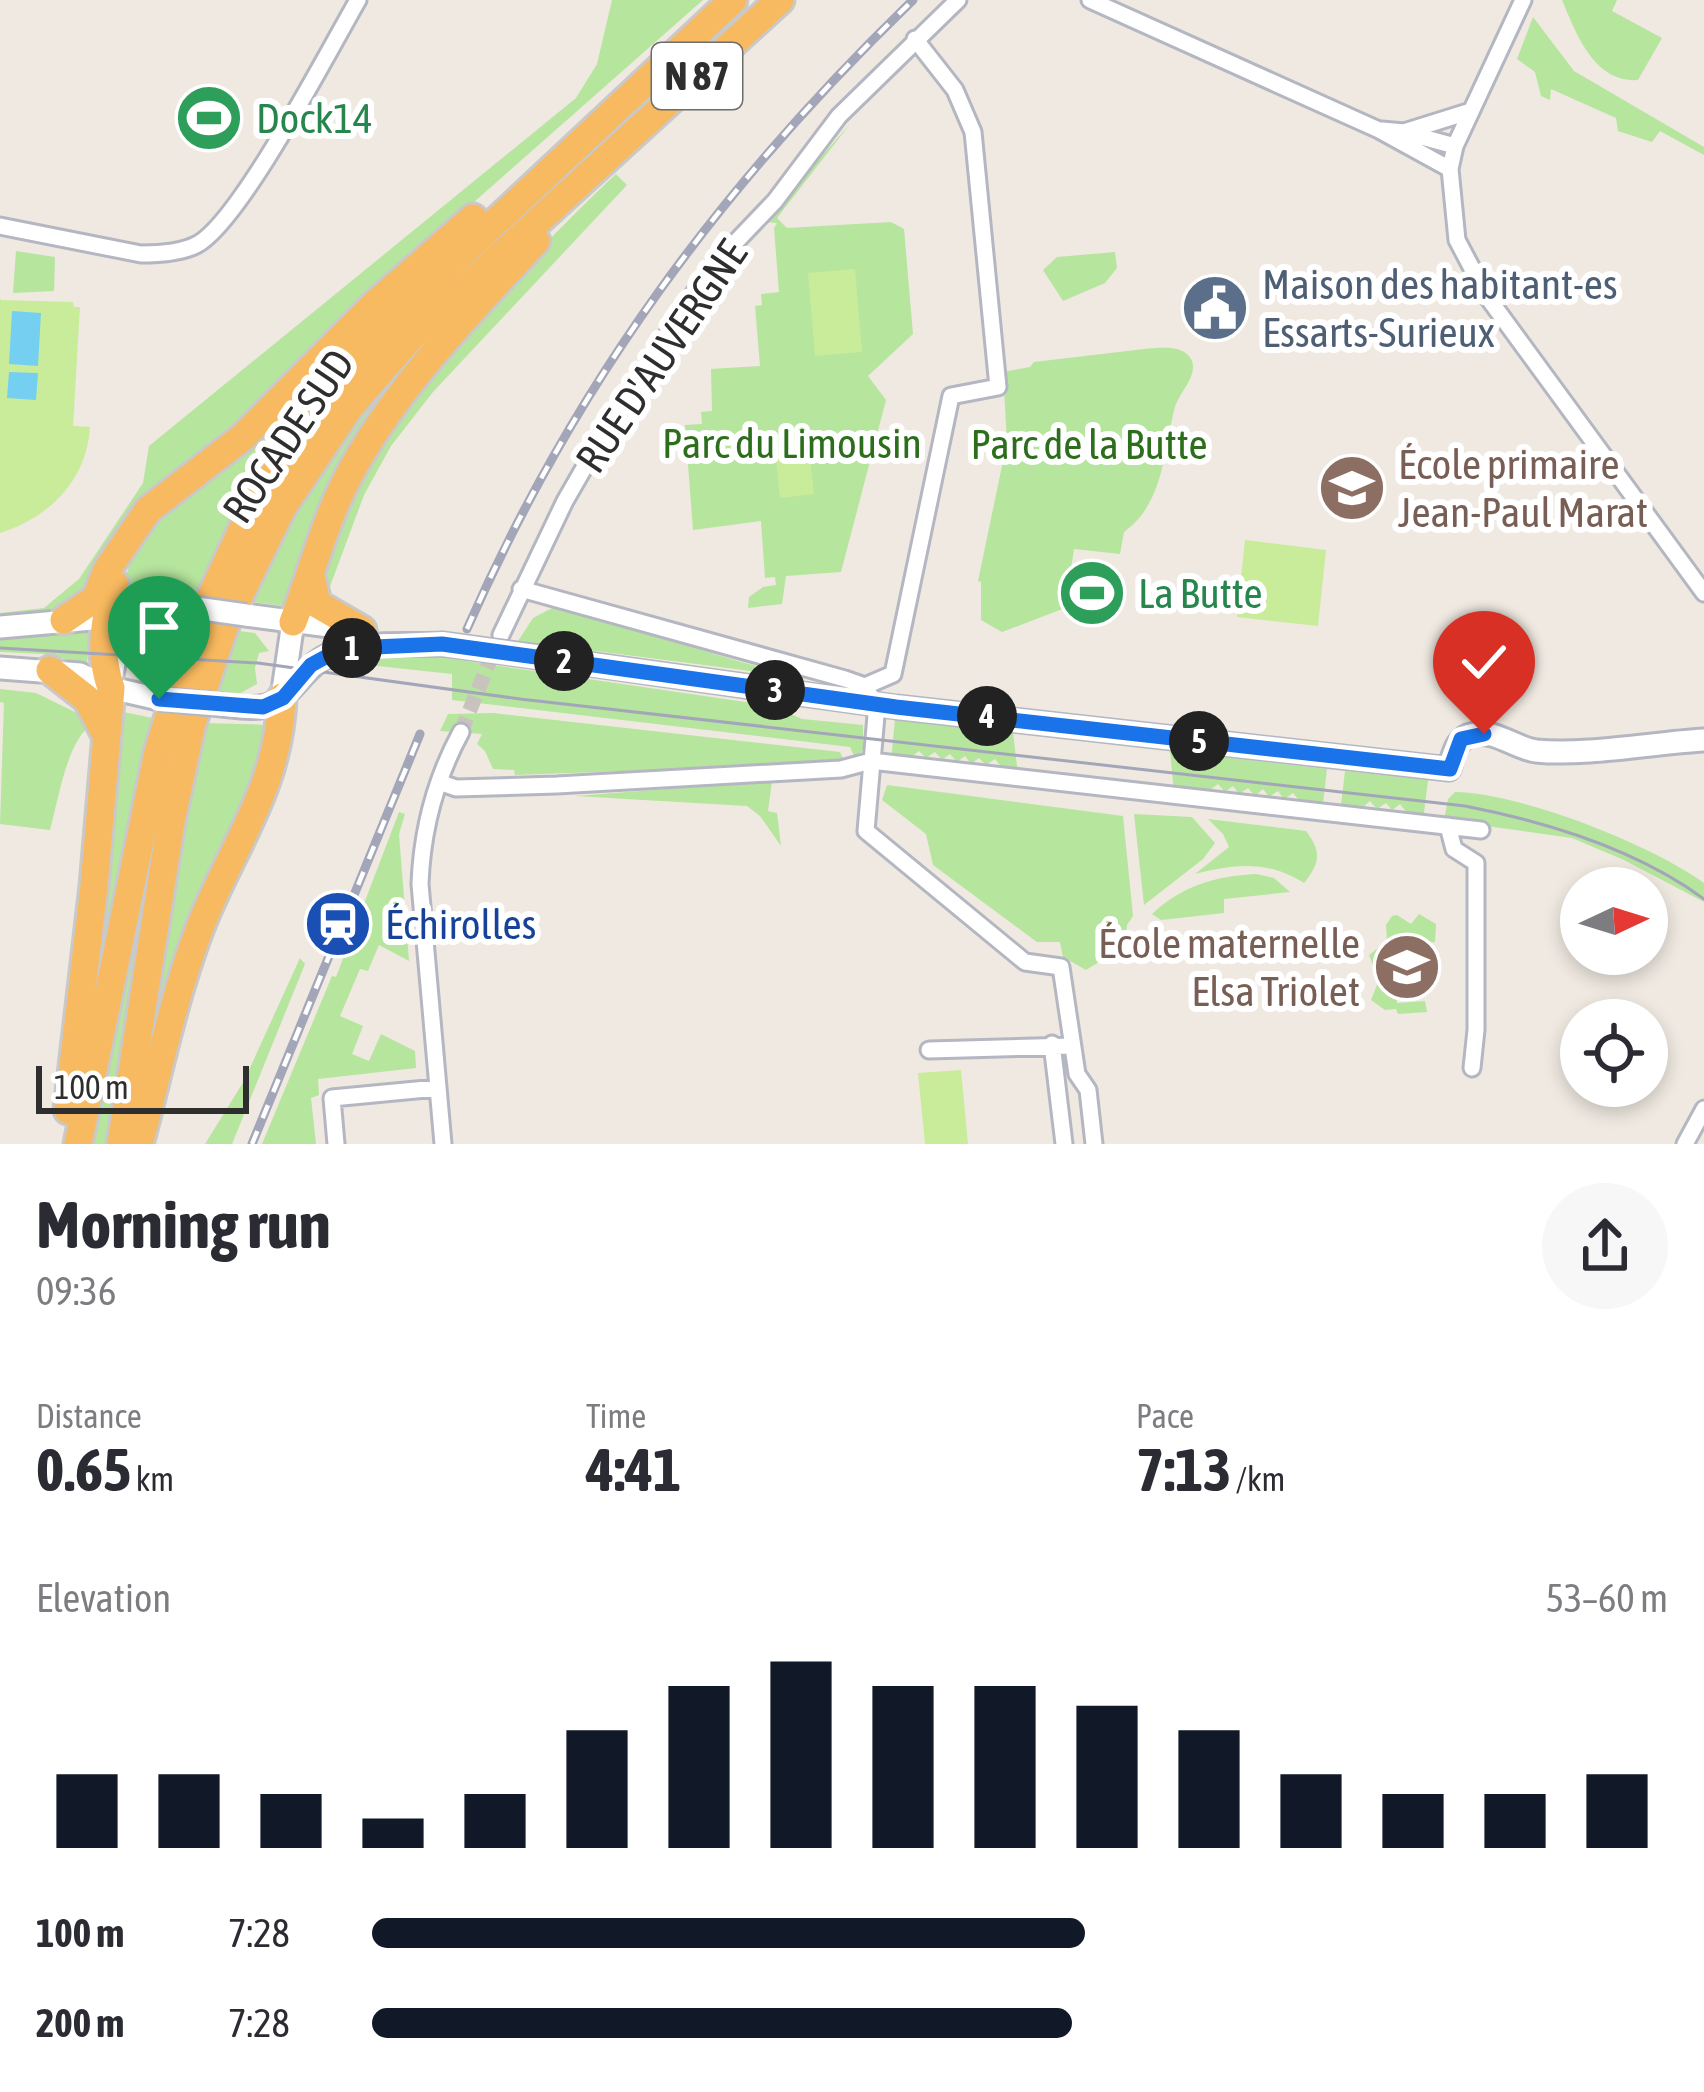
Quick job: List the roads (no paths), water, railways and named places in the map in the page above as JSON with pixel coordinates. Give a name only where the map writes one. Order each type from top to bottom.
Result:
[{"type":"highway","name":"ROCADE SUD","points":[[78,1144],[158,752],[195,631],[240,530],[284,455],[360,354],[599,121],[733,0]]},
{"type":"highway","name":"ROCADE SUD","points":[[121,1144],[181,771],[202,689],[245,577],[308,467],[381,370],[471,279],[780,0]]},
{"type":"highway","points":[[64,620],[90,605],[148,509],[243,437],[439,247],[572,134],[599,121]]},
{"type":"highway","points":[[292,622],[342,488],[392,407],[615,152]]},
{"type":"highway","points":[[64,1144],[107,739],[111,688],[103,666],[106,615],[126,540]]},
{"type":"highway","points":[[311,572],[317,604],[362,630]]},
{"type":"highway","points":[[50,670],[87,699],[107,739]]},
{"type":"highway","points":[[139,1144],[199,931],[258,809],[282,719],[283,698]]},
{"type":"main road","points":[[111,688],[115,653],[129,627],[144,615],[180,607]]},
{"type":"main road","points":[[0,627],[134,608],[180,607],[843,700],[1450,769],[1455,748],[1471,734],[1498,737],[1536,751],[1704,740]]},
{"type":"main road","points":[[283,698],[292,622]]},
{"type":"main road","points":[[0,668],[80,674],[111,688],[159,699],[263,707],[283,698],[311,665],[331,654],[352,648],[442,644]]},
{"type":"main road","points":[[241,706],[272,684],[284,667]]},
{"type":"street","points":[[0,226],[141,254],[196,245],[229,217],[358,0]]},
{"type":"street","name":"RUE D'AUVERGNE","points":[[501,635],[614,416],[710,269],[775,201],[839,116],[958,0]]},
{"type":"street","points":[[1090,0],[1379,130],[1450,169]]},
{"type":"street","points":[[1523,0],[1455,146],[1450,169],[1460,252],[1486,295],[1704,593]]},
{"type":"street","points":[[843,700],[862,686],[893,674],[951,396],[998,387],[974,132],[955,90],[915,39]]},
{"type":"street","points":[[1404,132],[1471,111]]},
{"type":"street","points":[[1379,130],[1455,146]]},
{"type":"street","points":[[521,589],[793,662],[862,686],[877,704],[866,831],[1025,962],[1061,967],[1077,1074],[1088,1090],[1094,1144]]},
{"type":"street","points":[[442,1144],[420,884],[424,830],[460,732]]},
{"type":"street","points":[[439,782],[456,788],[557,785],[841,769],[871,761],[1481,830]]},
{"type":"street","points":[[1448,826],[1454,849],[1476,863],[1472,1068]]},
{"type":"street","points":[[1052,1044],[1064,1144]]},
{"type":"street","points":[[929,1050],[1072,1046]]},
{"type":"street","points":[[336,1144],[332,1098],[437,1088]]},
{"type":"street","points":[[1685,1144],[1702,1118]]},
{"type":"water","points":[[12,311],[41,313],[38,366],[9,364]]},
{"type":"water","points":[[9,372],[38,373],[36,400],[7,398]]},
{"type":"tunnel","points":[[461,732],[497,643]]},
{"type":"tram line","points":[[0,648],[258,663],[520,699],[1465,806],[1590,840],[1650,866],[1704,899]]},
{"type":"railway","points":[[467,629],[555,453],[658,292],[777,142],[913,0]]},
{"type":"railway","points":[[252,1144],[420,734]]},
{"type":"place","name":"Dock14","points":[[209,118]]},
{"type":"place","name":"Maison des habitant-es Essarts-Surieux","points":[[1215,308]]},
{"type":"place","name":"École primaire Jean-Paul Marat","points":[[1352,488]]},
{"type":"place","name":"La Butte","points":[[1092,593]]},
{"type":"place","name":"Échirolles","points":[[338,924]]},
{"type":"place","name":"École maternelle Elsa Triolet","points":[[1407,967]]},
{"type":"park label","name":"Parc du Limousin","points":[[792,443]]},
{"type":"park label","name":"Parc de la Butte","points":[[1089,444]]}]
